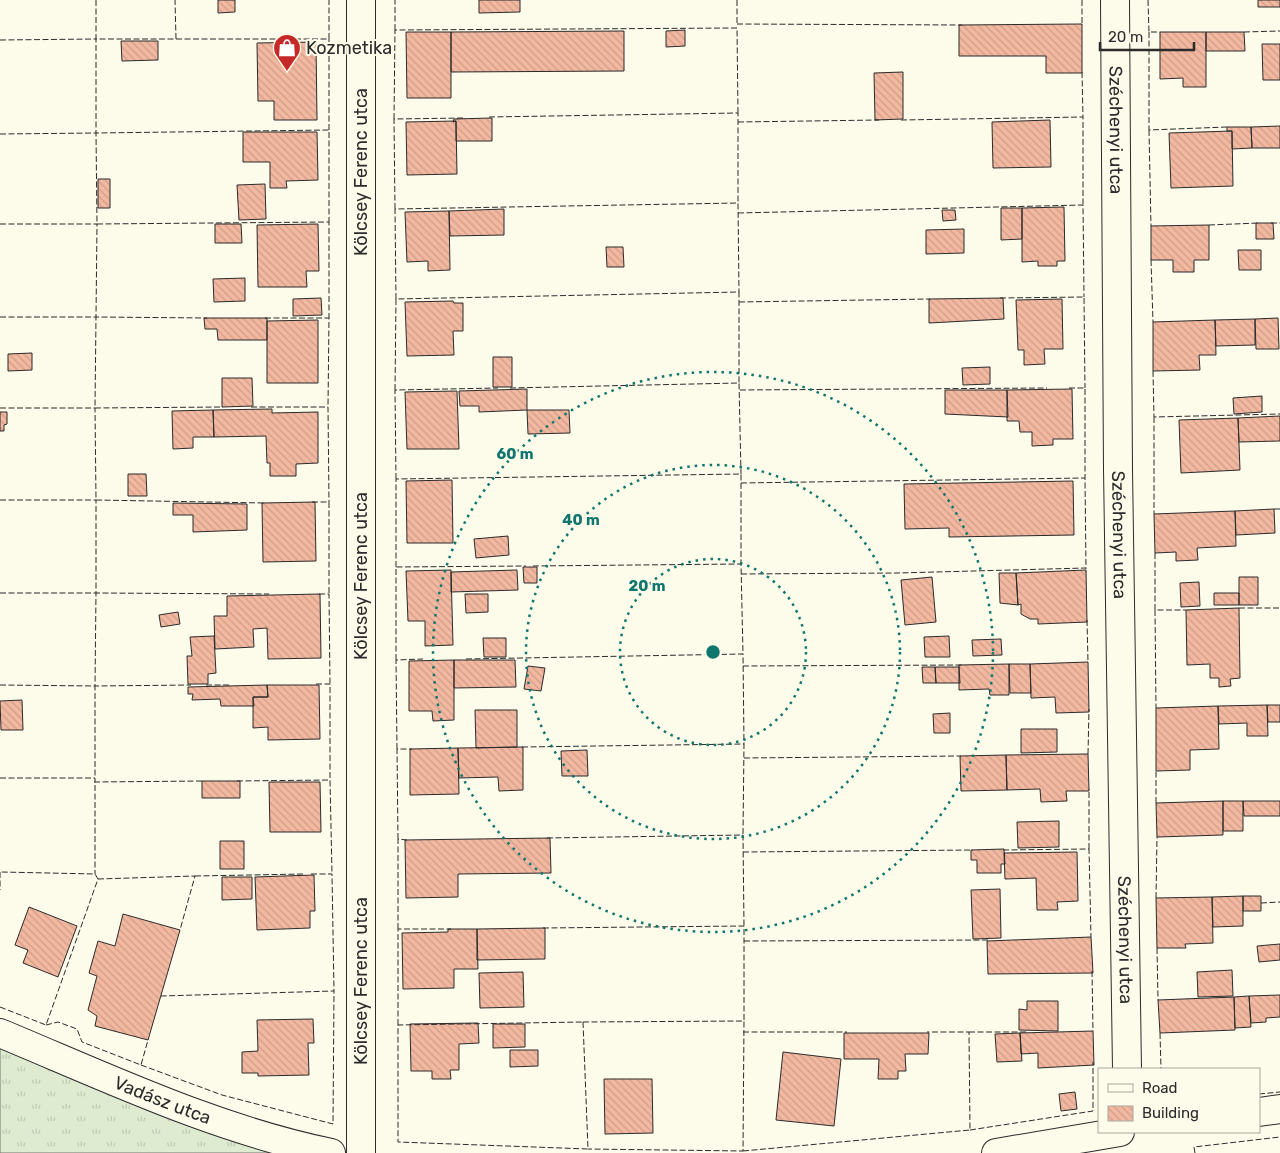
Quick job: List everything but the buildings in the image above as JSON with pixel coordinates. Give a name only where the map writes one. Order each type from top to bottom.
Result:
[{"type":"street","name":"Kölcsey Ferenc utca","points":[[361,0],[361,1153]]},
{"type":"street","name":"Széchenyi utca","points":[[1115,0],[1118,459],[1127,1068]]},
{"type":"street","name":"Vadász utca","points":[[0,1033],[198,1116],[296,1146],[331,1153]]},
{"type":"street","points":[[1260,1112],[1280,1109]]},
{"type":"street","points":[[996,1153],[1114,1133]]},
{"type":"green space","points":[[0,1047],[280,1153],[0,1153]]},
{"type":"fence","points":[[96,0],[96,39],[176,39],[175,0]]},
{"type":"fence","points":[[329,0],[329,39]]},
{"type":"fence","points":[[395,0],[395,30]]},
{"type":"fence","points":[[737,0],[737,25]]},
{"type":"fence","points":[[1082,0],[1082,24]]},
{"type":"fence","points":[[1148,0],[1149,32],[1160,32]]},
{"type":"fence","points":[[737,24],[962,25]]},
{"type":"fence","points":[[394,119],[395,30],[737,28],[738,113]]},
{"type":"fence","points":[[1244,32],[1280,31]]},
{"type":"fence","points":[[1149,32],[1149,130],[1227,127]]},
{"type":"fence","points":[[0,40],[96,39],[96,133],[329,130],[329,222]]},
{"type":"fence","points":[[176,39],[329,39],[329,130]]},
{"type":"fence","points":[[1082,72],[1083,117]]},
{"type":"fence","points":[[489,117],[738,113],[738,203]]},
{"type":"fence","points":[[901,120],[1083,117],[1083,205]]},
{"type":"fence","points":[[395,209],[394,119],[464,118]]},
{"type":"fence","points":[[738,122],[879,120]]},
{"type":"fence","points":[[1149,130],[1151,226]]},
{"type":"fence","points":[[0,134],[96,133],[97,224],[329,222],[329,318]]},
{"type":"fence","points":[[396,299],[395,209],[738,203],[739,292]]},
{"type":"fence","points":[[738,213],[1083,205],[1084,297]]},
{"type":"fence","points":[[1209,225],[1259,223]]},
{"type":"fence","points":[[1271,223],[1280,223]]},
{"type":"fence","points":[[0,224],[97,224],[96,317],[207,318]]},
{"type":"fence","points":[[1151,260],[1153,322]]},
{"type":"fence","points":[[395,390],[396,299],[739,292],[739,383]]},
{"type":"fence","points":[[1000,298],[1084,297],[1085,388]]},
{"type":"fence","points":[[739,302],[930,299]]},
{"type":"fence","points":[[0,317],[96,317],[95,408],[223,407]]},
{"type":"fence","points":[[265,318],[329,318],[328,407]]},
{"type":"fence","points":[[1153,371],[1154,417],[1280,414]]},
{"type":"fence","points":[[510,388],[739,383],[741,474]]},
{"type":"fence","points":[[396,479],[395,390],[498,388]]},
{"type":"fence","points":[[740,390],[1047,388]]},
{"type":"fence","points":[[1069,388],[1085,388],[1085,478]]},
{"type":"fence","points":[[251,407],[328,407],[329,502]]},
{"type":"fence","points":[[0,408],[95,408],[96,500],[264,503]]},
{"type":"fence","points":[[1154,417],[1154,514]]},
{"type":"fence","points":[[396,567],[396,479],[741,474],[741,564]]},
{"type":"fence","points":[[741,483],[1085,478],[1086,568]]},
{"type":"fence","points":[[0,500],[96,500],[96,593],[269,594]]},
{"type":"fence","points":[[312,502],[329,502],[329,594]]},
{"type":"fence","points":[[1274,509],[1280,509]]},
{"type":"fence","points":[[1155,553],[1155,610],[1186,610]]},
{"type":"fence","points":[[533,566],[741,564],[743,654]]},
{"type":"fence","points":[[396,660],[396,567],[526,566]]},
{"type":"fence","points":[[741,574],[898,573],[1086,568],[1086,572]]},
{"type":"fence","points":[[0,593],[96,593],[95,686],[191,685]]},
{"type":"fence","points":[[319,594],[329,594],[330,684]]},
{"type":"fence","points":[[1239,608],[1280,608]]},
{"type":"fence","points":[[1155,610],[1156,708]]},
{"type":"fence","points":[[1087,620],[1088,662]]},
{"type":"fence","points":[[466,659],[743,654],[744,744]]},
{"type":"fence","points":[[397,749],[396,660],[423,659]]},
{"type":"fence","points":[[743,666],[962,665]]},
{"type":"fence","points":[[316,684],[330,684],[330,780]]},
{"type":"fence","points":[[0,685],[95,686],[95,778]]},
{"type":"fence","points":[[206,685],[229,685]]},
{"type":"fence","points":[[1088,754],[1089,709]]},
{"type":"fence","points":[[522,747],[744,744],[743,835]]},
{"type":"fence","points":[[398,839],[397,749],[412,749]]},
{"type":"fence","points":[[744,758],[961,756]]},
{"type":"fence","points":[[1156,771],[1156,803]]},
{"type":"fence","points":[[0,778],[95,778],[95,874]]},
{"type":"fence","points":[[237,781],[330,780],[332,874]]},
{"type":"fence","points":[[94,782],[204,781]]},
{"type":"fence","points":[[1089,789],[1089,849]]},
{"type":"fence","points":[[547,838],[743,835],[744,926]]},
{"type":"fence","points":[[1156,898],[1157,837]]},
{"type":"fence","points":[[398,929],[398,839],[407,840]]},
{"type":"fence","points":[[1003,850],[1089,849],[1091,937]]},
{"type":"fence","points":[[743,852],[973,850]]},
{"type":"fence","points":[[0,872],[0,890]]},
{"type":"fence","points":[[0,1007],[46,1025],[98,879],[95,874],[1,872]]},
{"type":"fence","points":[[195,876],[304,874]]},
{"type":"fence","points":[[311,874],[332,874],[334,991]]},
{"type":"fence","points":[[98,879],[195,876],[180,930]]},
{"type":"fence","points":[[1261,903],[1280,902]]},
{"type":"fence","points":[[543,928],[744,926],[744,1021]]},
{"type":"fence","points":[[398,1025],[398,929],[451,929]]},
{"type":"fence","points":[[744,941],[990,940]]},
{"type":"fence","points":[[1157,948],[1158,1000]]},
{"type":"fence","points":[[1092,971],[1093,1031]]},
{"type":"fence","points":[[141,1065],[222,1095],[333,1124],[334,991],[161,996]]},
{"type":"fence","points":[[583,1022],[744,1021],[743,1151],[588,1149]]},
{"type":"fence","points":[[46,1025],[58,1022],[77,1029],[82,1042],[141,1065],[148,1040]]},
{"type":"fence","points":[[583,1022],[588,1149],[398,1142],[398,1025],[583,1022]]},
{"type":"fence","points":[[743,1032],[847,1032]]},
{"type":"fence","points":[[743,1151],[970,1130],[969,1032],[927,1032]]},
{"type":"fence","points":[[969,1032],[1027,1032]]},
{"type":"fence","points":[[1160,1033],[1161,1068]]},
{"type":"fence","points":[[970,1130],[1093,1111],[1093,1062]]},
{"type":"fence","points":[[1260,1094],[1280,1092]]},
{"type":"fence","points":[[1195,1153],[1194,1147],[1280,1137]]},
{"type":"place","name":"Kozmetika","points":[[287,72]]}]
